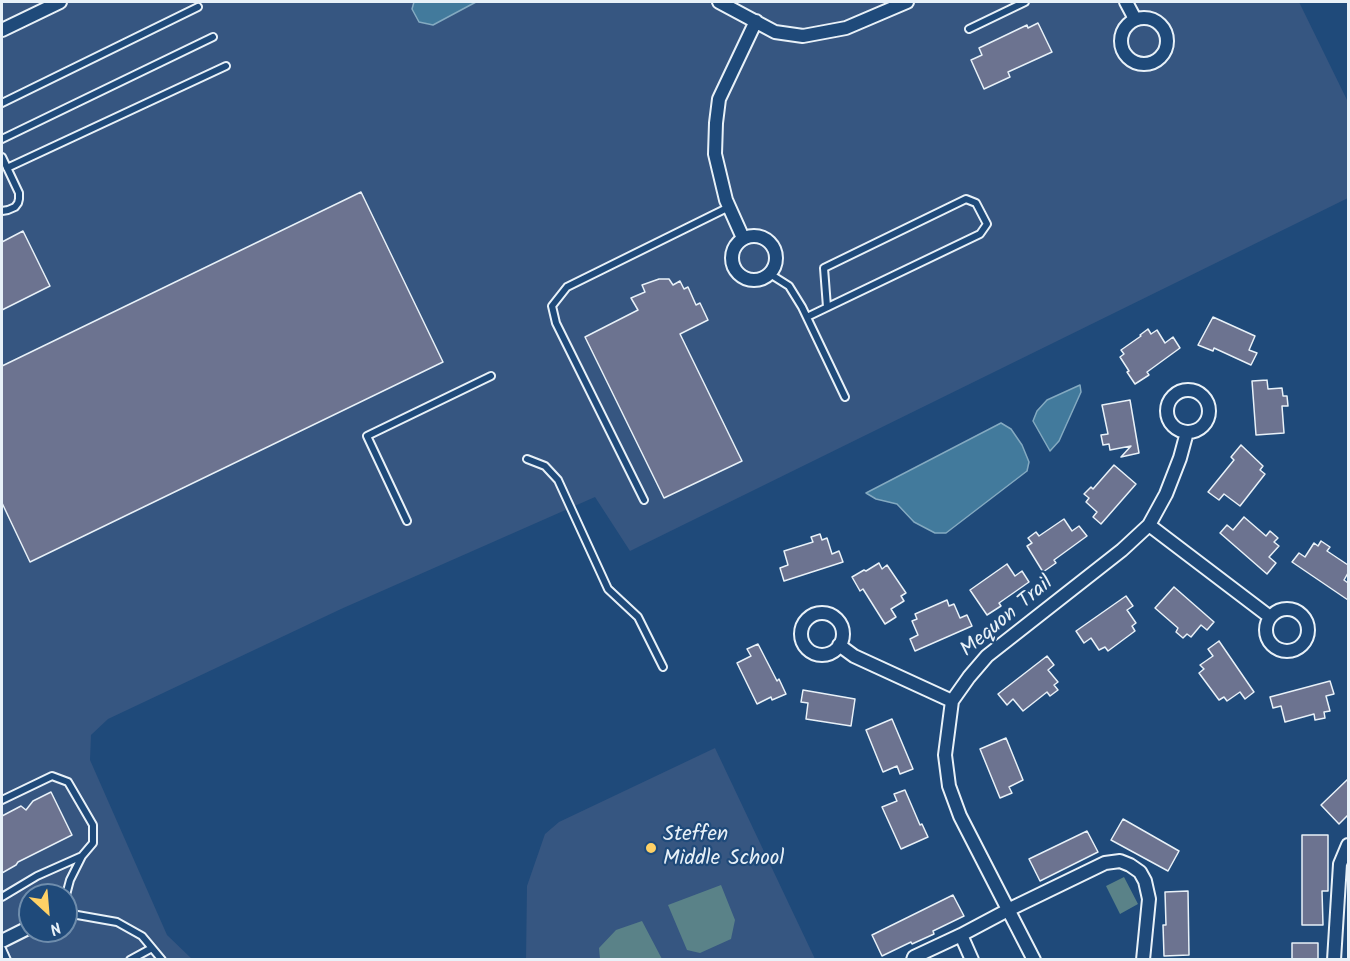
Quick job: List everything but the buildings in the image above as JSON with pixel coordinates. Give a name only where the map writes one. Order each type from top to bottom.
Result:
[{"type":"street","points":[[2,30],[60,2]]},
{"type":"street","points":[[719,2],[775,32],[803,36],[846,28],[907,2]]},
{"type":"street","points":[[1126,2],[1135,19]]},
{"type":"street","points":[[743,238],[726,200],[715,154],[716,123],[718,99],[756,21]]},
{"type":"street","points":[[750,236],[764,238],[774,247],[776,261],[774,268],[764,278],[749,280],[741,277],[732,265],[733,249],[743,238],[750,236]]},
{"type":"street","name":"Mequon Trail","points":[[1034,960],[960,816],[949,786],[945,755],[952,701],[987,656],[1122,550],[1149,525],[1166,494],[1187,432]]},
{"type":"street","points":[[1149,525],[1270,617]]},
{"type":"street","points":[[839,645],[854,656],[952,701]]},
{"type":"street","points":[[1334,960],[1341,864],[1348,846]]},
{"type":"street","points":[[913,960],[914,957],[1105,863],[1120,861],[1140,872],[1145,881],[1149,899],[1143,960]]},
{"type":"street","points":[[2,941],[18,933]]},
{"type":"street","points":[[961,935],[972,960]]},
{"type":"lane","points":[[969,29],[1025,2]]},
{"type":"lane","points":[[2,102],[198,7]]},
{"type":"lane","points":[[2,139],[213,37]]},
{"type":"lane","points":[[7,168],[226,66]]},
{"type":"lane","points":[[2,157],[20,199],[15,207],[2,211]]},
{"type":"lane","points":[[807,317],[827,308],[980,234],[987,224],[976,202],[966,199],[824,268],[827,308]]},
{"type":"lane","points":[[644,500],[556,323],[552,306],[567,287],[729,207]]},
{"type":"lane","points":[[770,274],[789,286],[807,317],[845,397]]},
{"type":"lane","points":[[408,521],[367,436],[491,376]]},
{"type":"lane","points":[[527,459],[545,466],[558,480],[608,589],[638,617],[663,668]]},
{"type":"lane","points":[[2,800],[52,776],[68,782],[93,825],[93,843],[82,856],[69,883]]},
{"type":"lane","points":[[2,897],[37,876],[82,856]]},
{"type":"lane","points":[[78,915],[117,922],[142,936],[162,960]]},
{"type":"lane","points":[[130,960],[152,948]]},
{"type":"lane","points":[[2,949],[7,960]]},
{"type":"shaded area","points":[[2,2],[1299,2],[1348,102],[1348,198],[630,551],[595,497],[341,609],[108,719],[91,735],[90,760],[167,935],[192,959],[2,960]]},
{"type":"shaded area","points":[[414,2],[476,2],[433,25],[419,22],[412,9]]},
{"type":"shaded area","points":[[1080,385],[1081,392],[1059,441],[1050,451],[1033,421],[1037,411],[1047,400]]},
{"type":"shaded area","points":[[1001,423],[1011,429],[1022,445],[1029,462],[1027,471],[946,533],[935,533],[914,522],[897,504],[876,499],[866,493]]},
{"type":"shaded area","name":"Steffen Middle School","points":[[715,748],[815,959],[526,960],[527,886],[545,834],[559,822]]},
{"type":"green space","points":[[1124,877],[1138,904],[1120,914],[1106,886]]},
{"type":"green space","points":[[721,885],[735,920],[731,939],[700,953],[687,950],[668,905]]},
{"type":"green space","points":[[642,921],[662,959],[600,959],[599,948],[616,930]]},
{"type":"place","name":"Steffen Middle School","points":[[651,848]]}]
